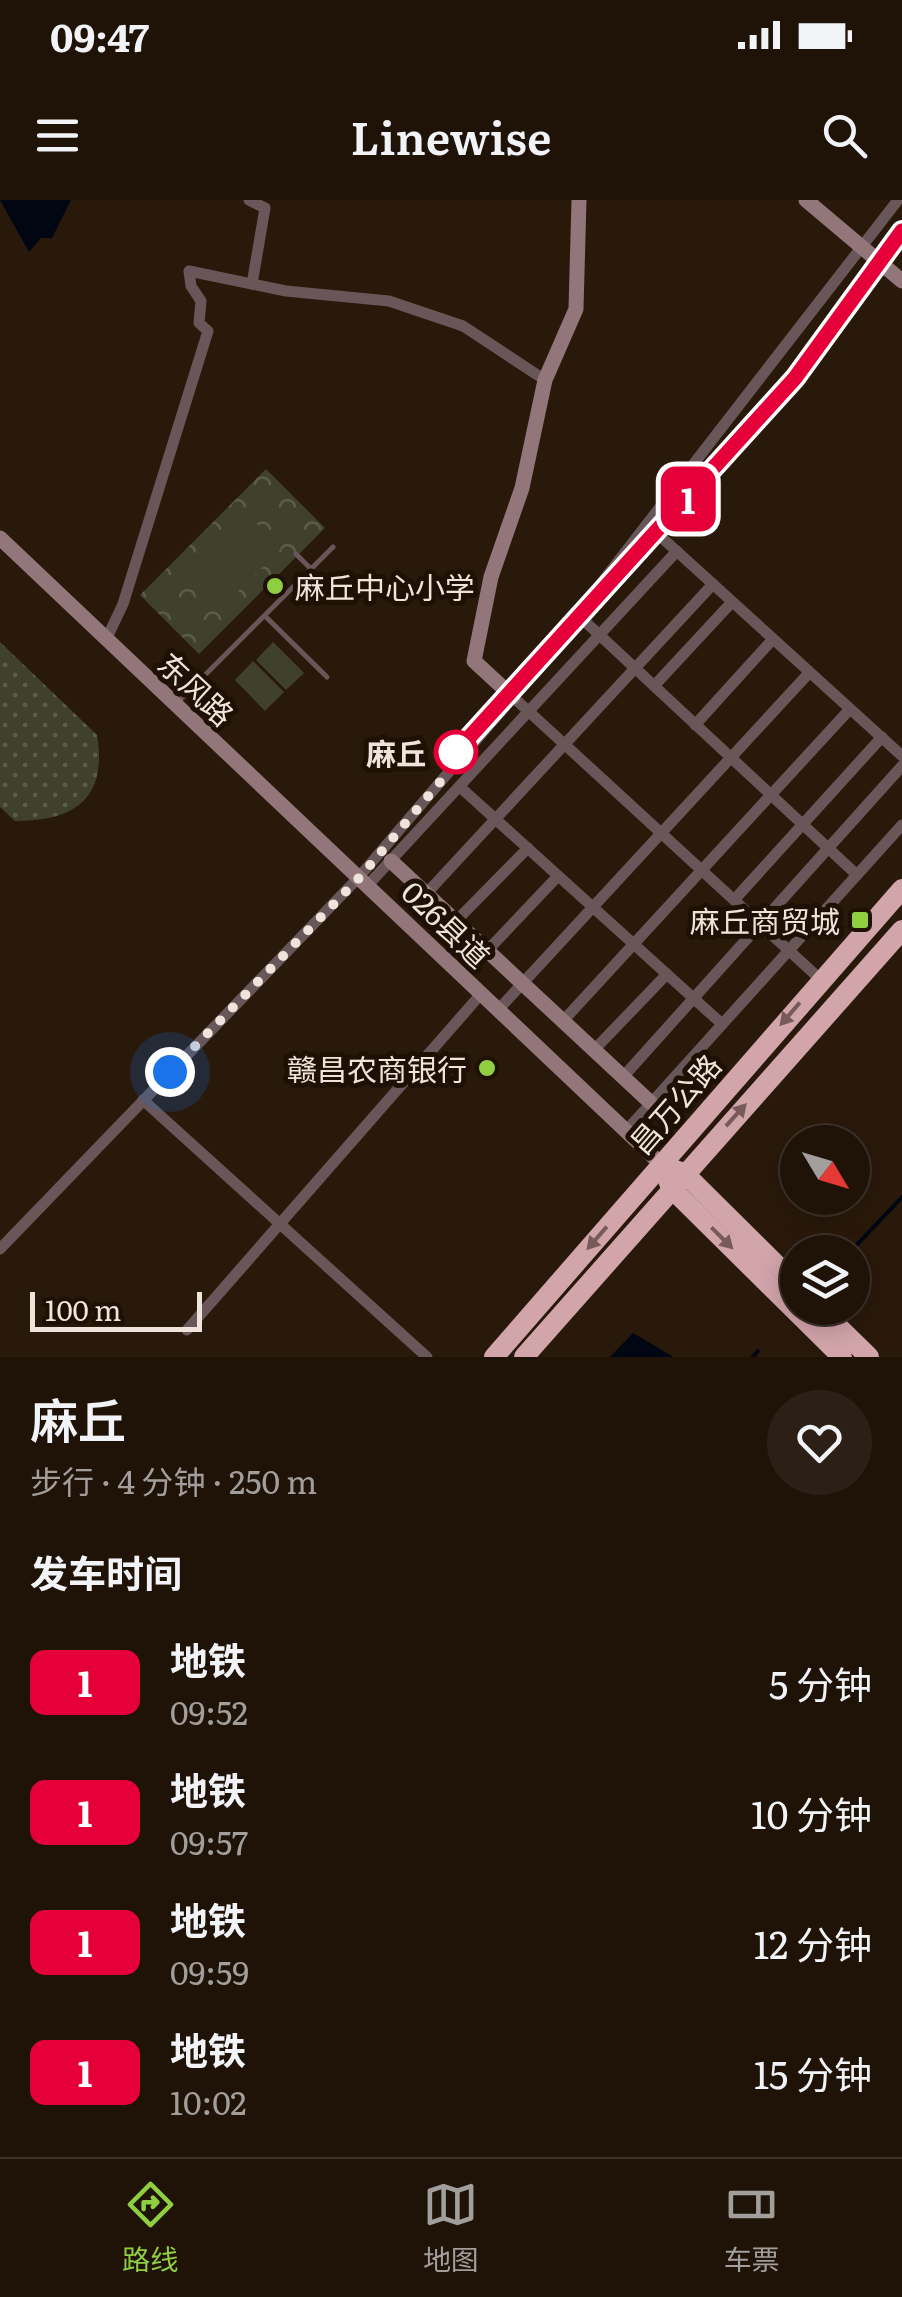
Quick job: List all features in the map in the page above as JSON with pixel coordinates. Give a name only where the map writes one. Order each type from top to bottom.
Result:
[{"type":"highway","name":"昌万公路","points":[[494,1357],[902,889]]},
{"type":"highway","name":"昌万公路","points":[[524,1357],[902,930]]},
{"type":"highway","points":[[661,1164],[842,1357]]},
{"type":"highway","points":[[678,1181],[780,1270]]},
{"type":"highway","points":[[836,1325],[869,1357]]},
{"type":"street","points":[[249,200],[265,208],[252,284]]},
{"type":"street","points":[[579,200],[576,309],[546,380],[522,488],[492,578],[474,660],[820,979]]},
{"type":"street","points":[[806,200],[902,282]]},
{"type":"street","name":"026县道","points":[[661,1164],[364,881],[650,526],[898,200]]},
{"type":"street","points":[[106,640],[124,604],[208,331],[199,323],[201,301],[191,286],[189,271],[252,284],[389,300],[463,326],[546,380]]},
{"type":"street","points":[[650,526],[902,756]]},
{"type":"street","name":"东风路","points":[[0,538],[364,881]]},
{"type":"street","points":[[0,1249],[143,1100],[364,881],[391,861],[677,551]]},
{"type":"street","points":[[426,894],[713,584]]},
{"type":"street","points":[[654,686],[732,602]]},
{"type":"street","points":[[578,615],[857,875]]},
{"type":"street","points":[[695,725],[772,639]]},
{"type":"street","points":[[498,1010],[809,673]]},
{"type":"street","points":[[563,1021],[850,710]]},
{"type":"street","points":[[734,900],[882,738]]},
{"type":"street","points":[[623,1077],[902,766]]},
{"type":"street","points":[[460,786],[722,1024]]},
{"type":"street","points":[[626,1131],[902,825]]},
{"type":"street","points":[[456,921],[528,848]]},
{"type":"street","points":[[391,861],[651,1103]]},
{"type":"street","points":[[488,951],[558,876]]},
{"type":"street","points":[[594,1050],[667,974]]},
{"type":"street","points":[[187,1330],[481,994]]},
{"type":"street","points":[[143,1100],[427,1357]]},
{"type":"lane","points":[[175,705],[333,547]]},
{"type":"lane","points":[[296,554],[311,569]]},
{"type":"lane","points":[[264,616],[327,677]]},
{"type":"green space","points":[[266,469],[325,528],[199,654],[140,595]]},
{"type":"green space","points":[[242,509],[281,549],[221,608],[182,569]]},
{"type":"green space","points":[[0,642],[97,735],[97,776],[91,791],[82,802],[54,817],[15,821],[0,807]]},
{"type":"green space","points":[[273,642],[304,673],[286,690],[256,660]]},
{"type":"green space","points":[[253,661],[284,692],[265,711],[235,680]]},
{"type":"shaded area","points":[[0,200],[71,200],[52,238],[41,238],[29,252]]},
{"type":"shaded area","points":[[633,1333],[672,1356],[672,1357],[610,1357]]},
{"type":"waterway","points":[[866,1235],[902,1197]]},
{"type":"waterway","points":[[753,1357],[758,1351]]},
{"type":"metro line","name":"1","points":[[456,752],[795,378],[902,231]]},
{"type":"place","name":"麻丘中心小学","points":[[275,586]]},
{"type":"place","name":"麻丘","points":[[456,752]]},
{"type":"place","name":"麻丘商贸城","points":[[860,920]]},
{"type":"place","name":"赣昌农商银行","points":[[487,1068]]},
{"type":"route","points":[[170,1072],[360,877],[462,756],[456,752]]}]
